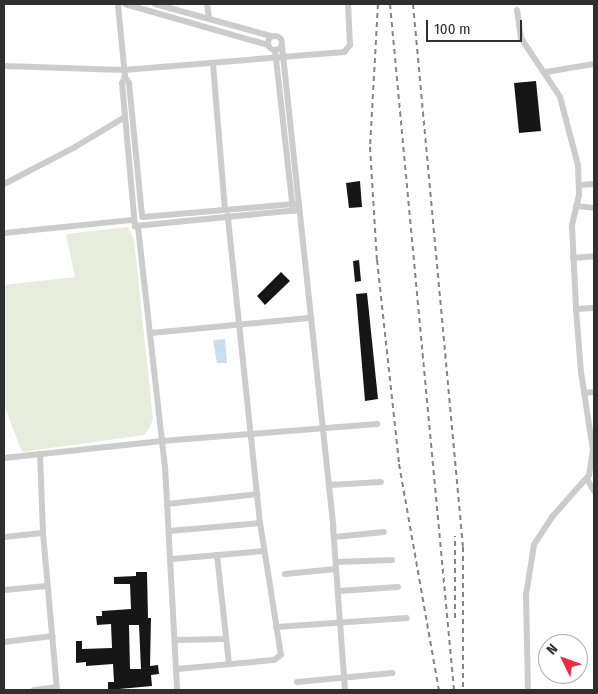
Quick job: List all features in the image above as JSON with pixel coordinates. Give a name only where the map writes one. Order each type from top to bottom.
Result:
[{"type":"street","points":[[177,690],[172,559],[151,333],[138,228],[140,218],[129,83],[125,73],[119,4],[268,45],[280,57]]},
{"type":"street","points":[[155,4],[270,36],[280,37],[282,46],[280,57],[296,207],[311,318],[334,536],[345,690]]},
{"type":"street","points":[[207,4],[209,19]]},
{"type":"street","points":[[4,66],[125,73],[348,50],[351,28],[348,4]]},
{"type":"street","points":[[517,10],[521,38],[546,72],[560,97],[567,120],[580,185],[572,220],[573,258],[584,394],[593,450],[593,464],[587,479],[552,517],[534,545],[526,595],[528,690]]},
{"type":"street","points":[[268,45],[270,36]]},
{"type":"street","points":[[275,50],[282,46]]},
{"type":"street","points":[[177,669],[278,659],[281,651],[260,523],[213,64]]},
{"type":"street","points":[[546,72],[594,64]]},
{"type":"street","points":[[125,73],[122,83],[125,117],[140,218]]},
{"type":"street","points":[[4,184],[75,148],[125,117]]},
{"type":"street","points":[[580,185],[594,184]]},
{"type":"street","points":[[576,206],[594,208]]},
{"type":"street","points":[[4,233],[140,218],[296,207]]},
{"type":"street","points":[[573,258],[594,256]]},
{"type":"street","points":[[576,309],[594,308]]},
{"type":"street","points":[[151,333],[311,318]]},
{"type":"street","points":[[584,394],[594,392]]},
{"type":"street","points":[[4,458],[162,441],[377,424]]},
{"type":"street","points":[[34,690],[57,689],[43,533],[40,454]]},
{"type":"street","points":[[587,479],[594,491]]},
{"type":"street","points":[[328,485],[381,482]]},
{"type":"street","points":[[167,504],[257,494]]},
{"type":"street","points":[[169,531],[260,523]]},
{"type":"street","points":[[334,536],[384,532]]},
{"type":"street","points":[[4,538],[43,533]]},
{"type":"street","points":[[172,559],[264,551]]},
{"type":"street","points":[[218,555],[229,664]]},
{"type":"street","points":[[285,574],[392,560]]},
{"type":"street","points":[[4,590],[47,586]]},
{"type":"street","points":[[338,591],[398,587]]},
{"type":"street","points":[[276,627],[407,618]]},
{"type":"street","points":[[4,642],[53,636]]},
{"type":"street","points":[[176,640],[226,639]]},
{"type":"street","points":[[297,682],[393,673]]},
{"type":"green space","points":[[128,227],[134,240],[153,419],[149,429],[144,435],[22,452],[4,405],[4,285],[75,277],[66,234]]},
{"type":"water","points":[[225,339],[227,363],[217,363],[213,340]]},
{"type":"building","points":[[536,81],[541,131],[519,133],[514,83]]},
{"type":"building","points":[[360,181],[362,207],[349,208],[346,183]]},
{"type":"building","points":[[359,260],[361,281],[355,282],[353,261]]},
{"type":"building","points":[[281,272],[290,281],[265,305],[257,296]]},
{"type":"building","points":[[367,293],[378,399],[365,401],[356,294]]},
{"type":"building","points":[[136,572],[147,572],[148,618],[151,618],[150,666],[158,665],[159,674],[151,675],[152,686],[108,690],[108,682],[114,682],[113,664],[86,666],[86,662],[76,663],[76,641],[82,641],[82,649],[112,648],[111,624],[97,625],[96,616],[102,616],[102,611],[131,609],[130,584],[114,584],[114,577],[136,576]],"holes":[[[129,625],[139,625],[141,669],[130,669]]]},
{"type":"railway","points":[[378,4],[370,147],[377,260],[399,464],[439,690]]},
{"type":"railway","points":[[390,4],[454,690]]},
{"type":"railway","points":[[413,4],[463,547],[463,690]]},
{"type":"railway","points":[[455,536],[455,618]]}]
